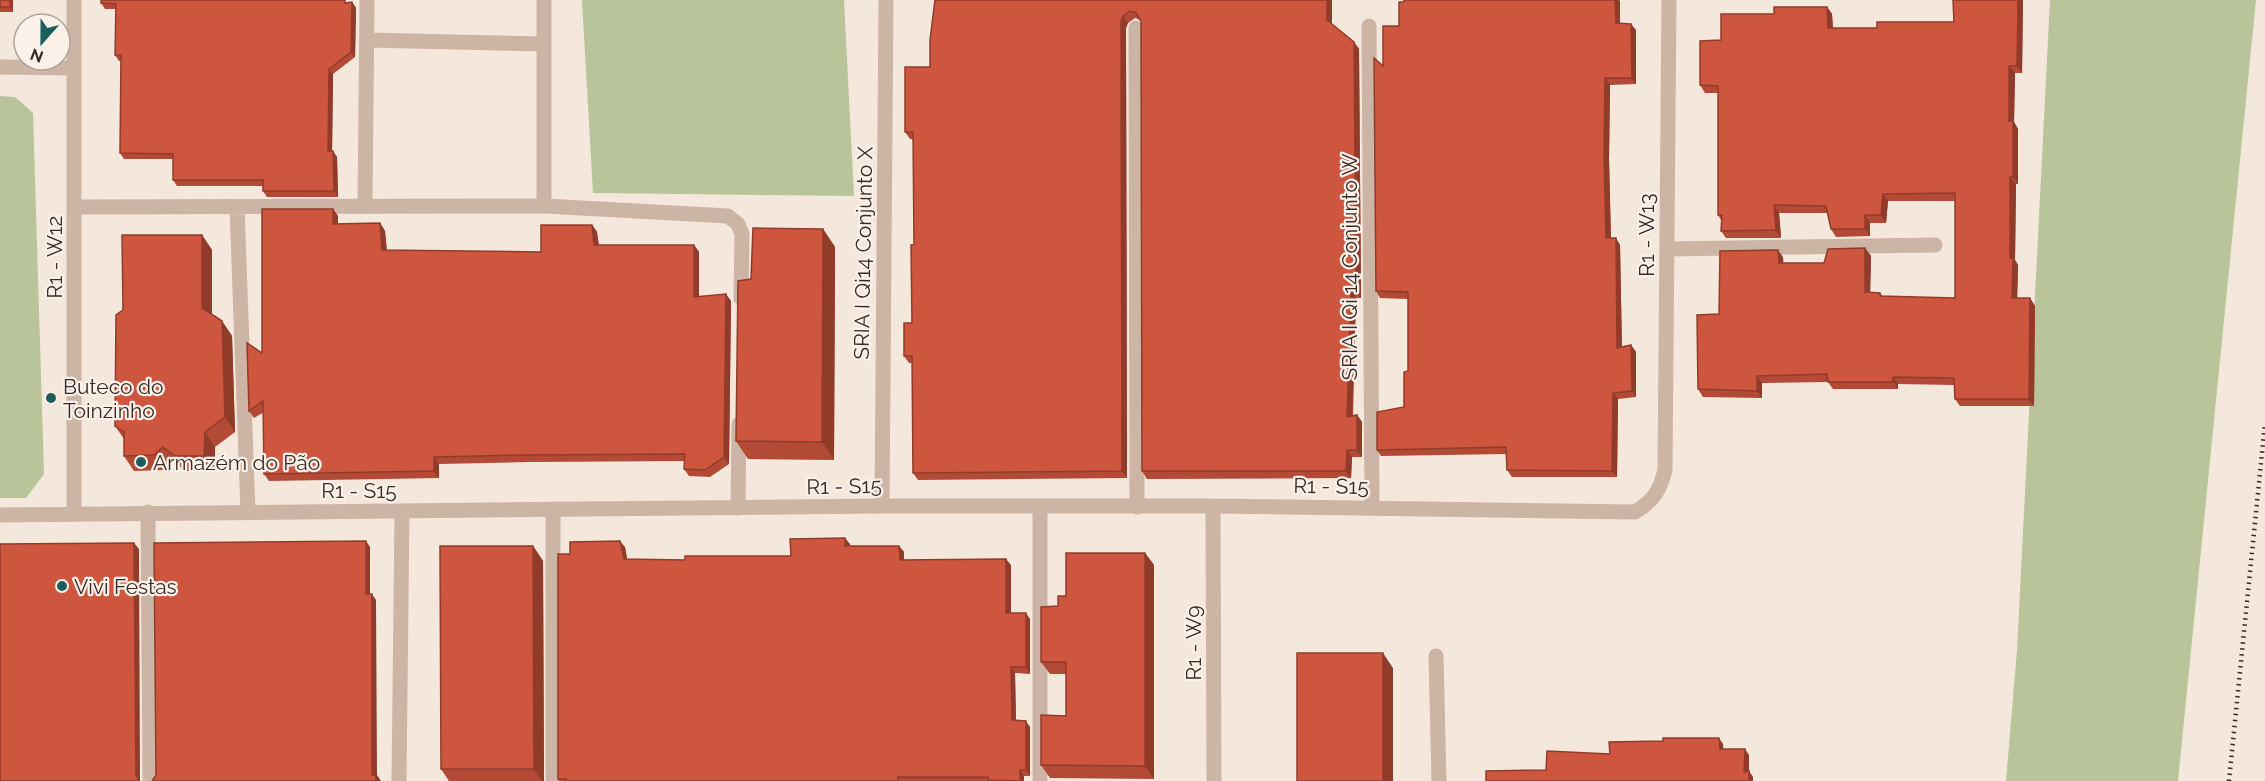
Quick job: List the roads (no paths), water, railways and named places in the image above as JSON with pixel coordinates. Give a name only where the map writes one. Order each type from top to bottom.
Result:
[{"type":"street","name":"R1 - W12","points":[[74,0],[74,513]]},
{"type":"street","points":[[365,206],[367,0]]},
{"type":"street","points":[[544,0],[544,206]]},
{"type":"street","name":"SRIA I Qi14 Conjunto X","points":[[882,506],[886,0]]},
{"type":"street","name":"R1 - W13","points":[[1665,470],[1669,0]]},
{"type":"street","name":"SRIA I Qi 14 Conjunto W","points":[[1369,26],[1372,507]]},
{"type":"street","points":[[1136,28],[1137,507]]},
{"type":"street","points":[[366,40],[543,44]]},
{"type":"street","points":[[0,67],[74,68]]},
{"type":"street","points":[[75,207],[544,206],[728,216],[738,224],[742,234],[741,317]]},
{"type":"street","points":[[237,207],[248,512]]},
{"type":"street","points":[[1667,249],[1935,245]]},
{"type":"street","points":[[738,508],[739,413]]},
{"type":"street","name":"R1 - S15","points":[[0,515],[882,506],[1372,507],[1635,513],[1648,504],[1660,491],[1665,470]]},
{"type":"street","name":"R1 - W9","points":[[1213,506],[1214,781]]},
{"type":"street","points":[[1040,507],[1040,781]]},
{"type":"street","points":[[553,509],[553,781]]},
{"type":"street","points":[[399,781],[402,511]]},
{"type":"street","points":[[148,512],[150,781]]},
{"type":"street","points":[[1436,656],[1439,781]]},
{"type":"railway","points":[[2229,781],[2265,423]]},
{"type":"place","name":"Buteco do Toinzinho","points":[[51,398]]},
{"type":"place","name":"Armazém do Pão","points":[[141,462]]},
{"type":"place","name":"Vivi Festas","points":[[62,586]]}]
